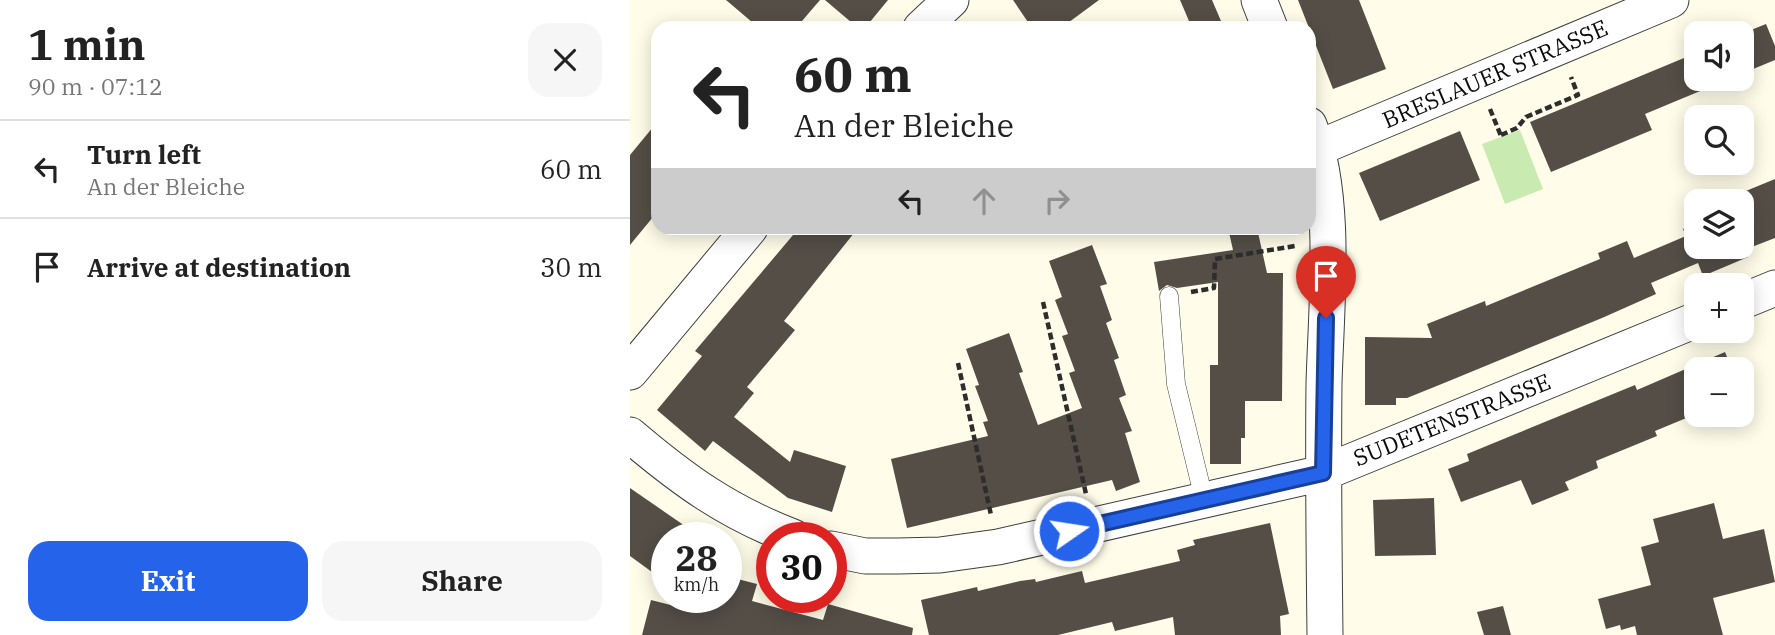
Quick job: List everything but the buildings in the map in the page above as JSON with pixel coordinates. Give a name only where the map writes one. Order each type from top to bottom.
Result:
[{"type":"street","points":[[928,21],[951,0]]},
{"type":"street","points":[[1259,0],[1267,21]]},
{"type":"street","name":"BRESLAUER STRASSE","points":[[1316,135],[1559,48],[1671,0]]},
{"type":"street","points":[[1316,152],[1327,241],[1323,473],[1325,635]]},
{"type":"street","points":[[630,373],[744,235]]},
{"type":"street","points":[[1754,297],[1775,288]]},
{"type":"street","name":"SUDETENSTRASSE","points":[[847,552],[865,556],[940,555],[998,547],[1323,473],[1684,325]]},
{"type":"street","points":[[630,435],[702,493],[757,522]]},
{"type":"lane","points":[[1169,296],[1176,384],[1204,499]]},
{"type":"path","points":[[1500,135],[1517,128],[1526,117],[1578,95],[1559,48]]},
{"type":"path","points":[[1169,296],[1214,288],[1215,259],[1327,241]]},
{"type":"path","points":[[1043,302],[1093,526]]},
{"type":"path","points":[[958,363],[998,547]]},
{"type":"green space","points":[[1520,130],[1543,189],[1505,204],[1482,144]]},
{"type":"route","points":[[1069,531],[1323,473],[1326,318]]}]
